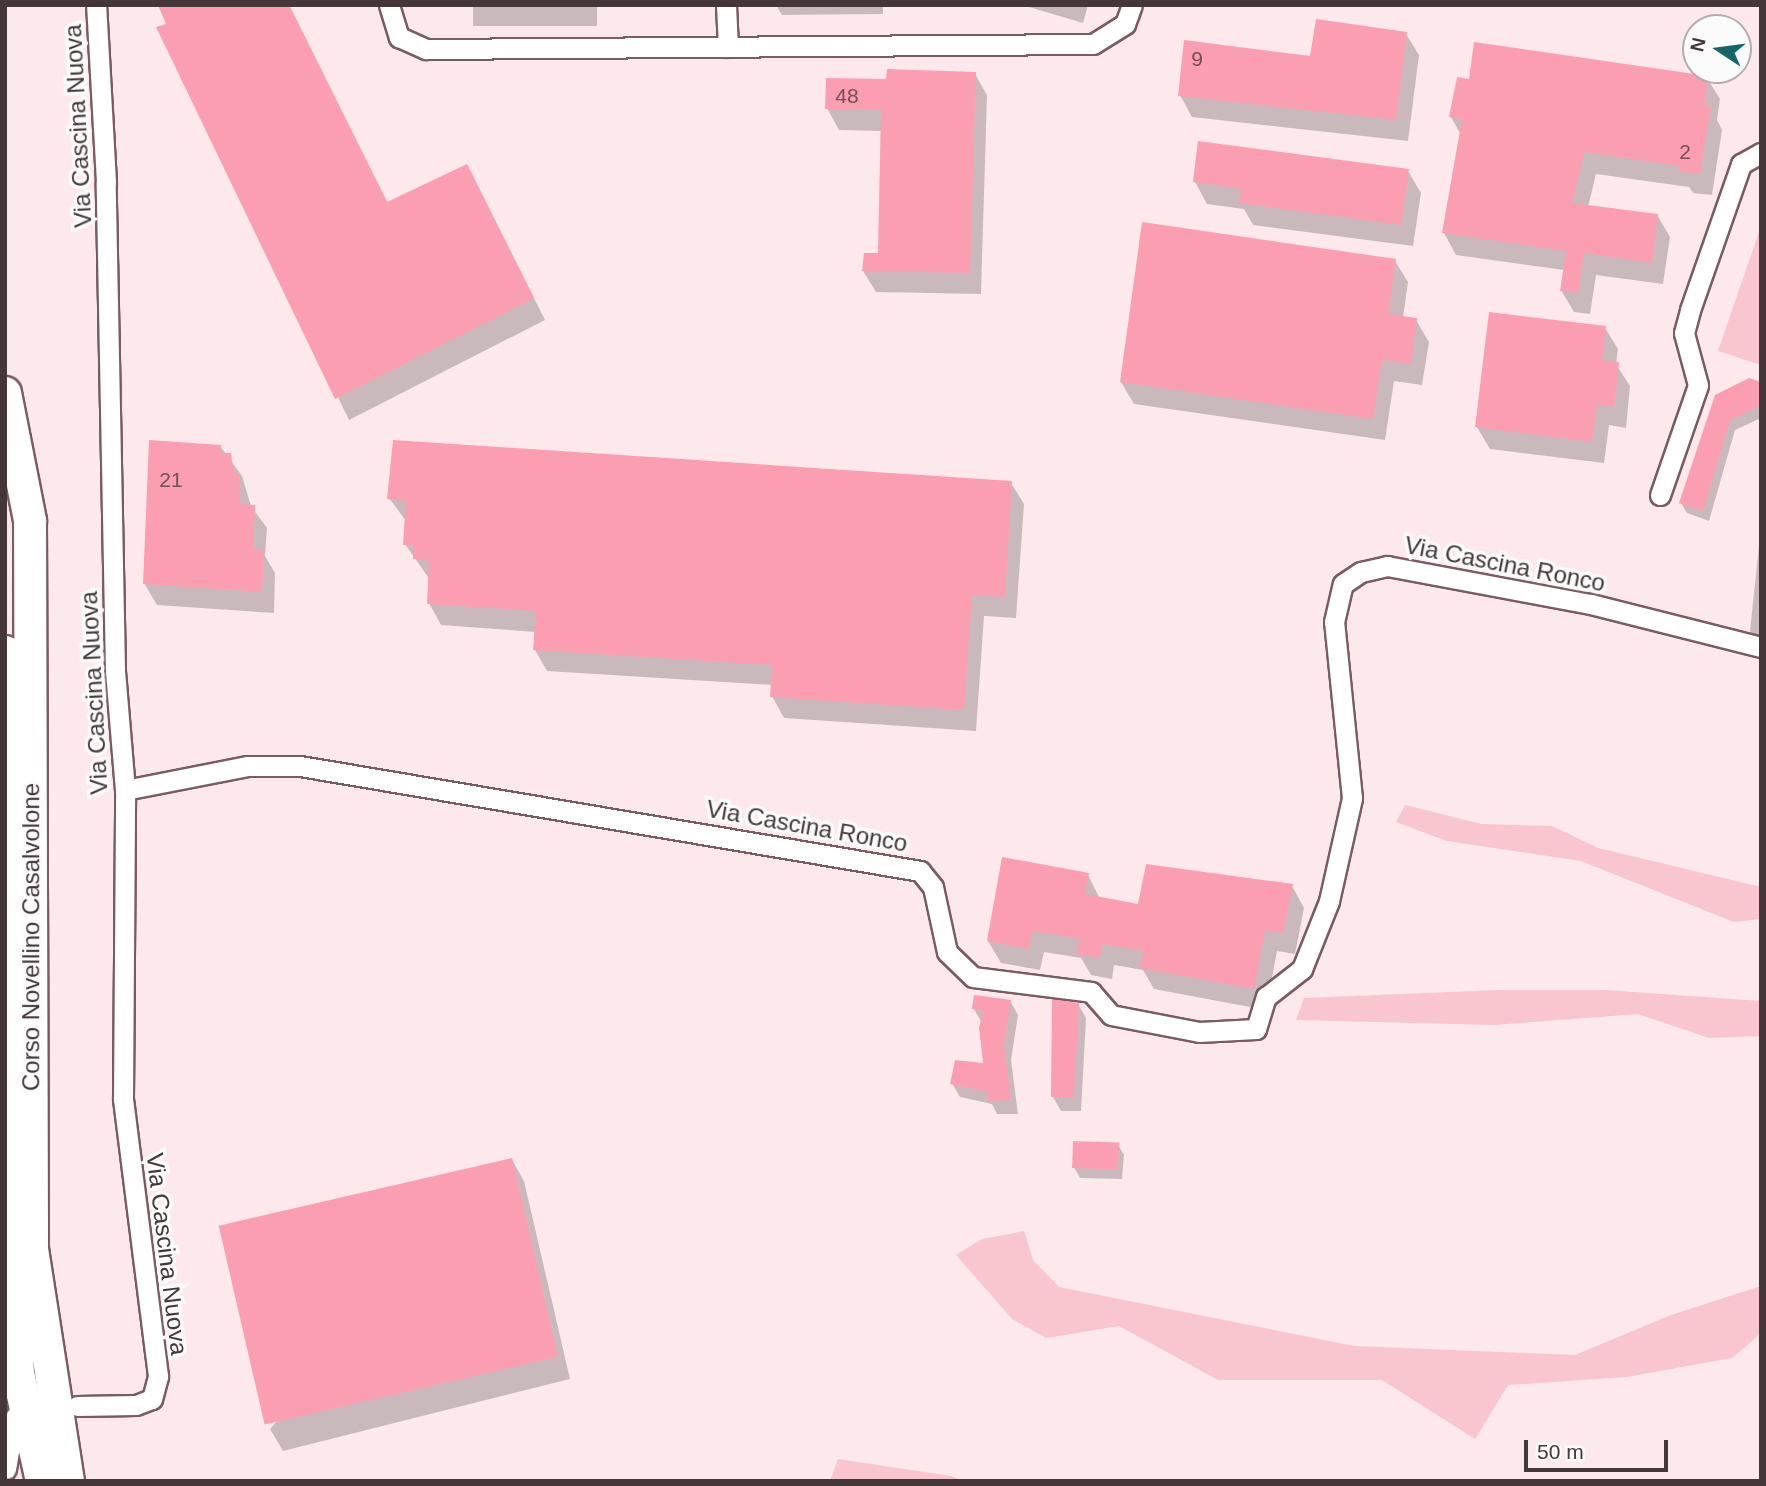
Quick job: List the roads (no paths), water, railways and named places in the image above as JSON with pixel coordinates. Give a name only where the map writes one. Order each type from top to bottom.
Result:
[{"type":"highway","name":"Corso Novellino Casalvolone","points":[[5,393],[30,522],[32,1249],[68,1481]]},
{"type":"highway","name":"Corso Novellino Casalvolone","points":[[5,652],[8,1196],[18,1373],[42,1481]]},
{"type":"street","name":"Via Cascina Nuova","points":[[77,1406],[136,1405],[152,1399],[158,1376],[123,1099],[125,790],[115,670],[106,182],[96,5]]},
{"type":"street","points":[[389,5],[399,37],[426,49],[1093,44],[1125,24],[1132,5]]},
{"type":"street","points":[[726,5],[729,47]]},
{"type":"street","points":[[1660,495],[1698,385],[1684,333],[1690,310],[1741,164],[1761,153]]},
{"type":"street","name":"Via Cascina Ronco","points":[[125,790],[247,766],[300,766],[920,871],[933,887],[947,952],[973,977],[1091,992],[1111,1015],[1199,1032],[1256,1029],[1266,997],[1303,969],[1329,901],[1352,798],[1334,622],[1343,584],[1360,572],[1387,566],[1591,604],[1761,647]]},
{"type":"street","points":[[6,1469],[15,1417]]}]
